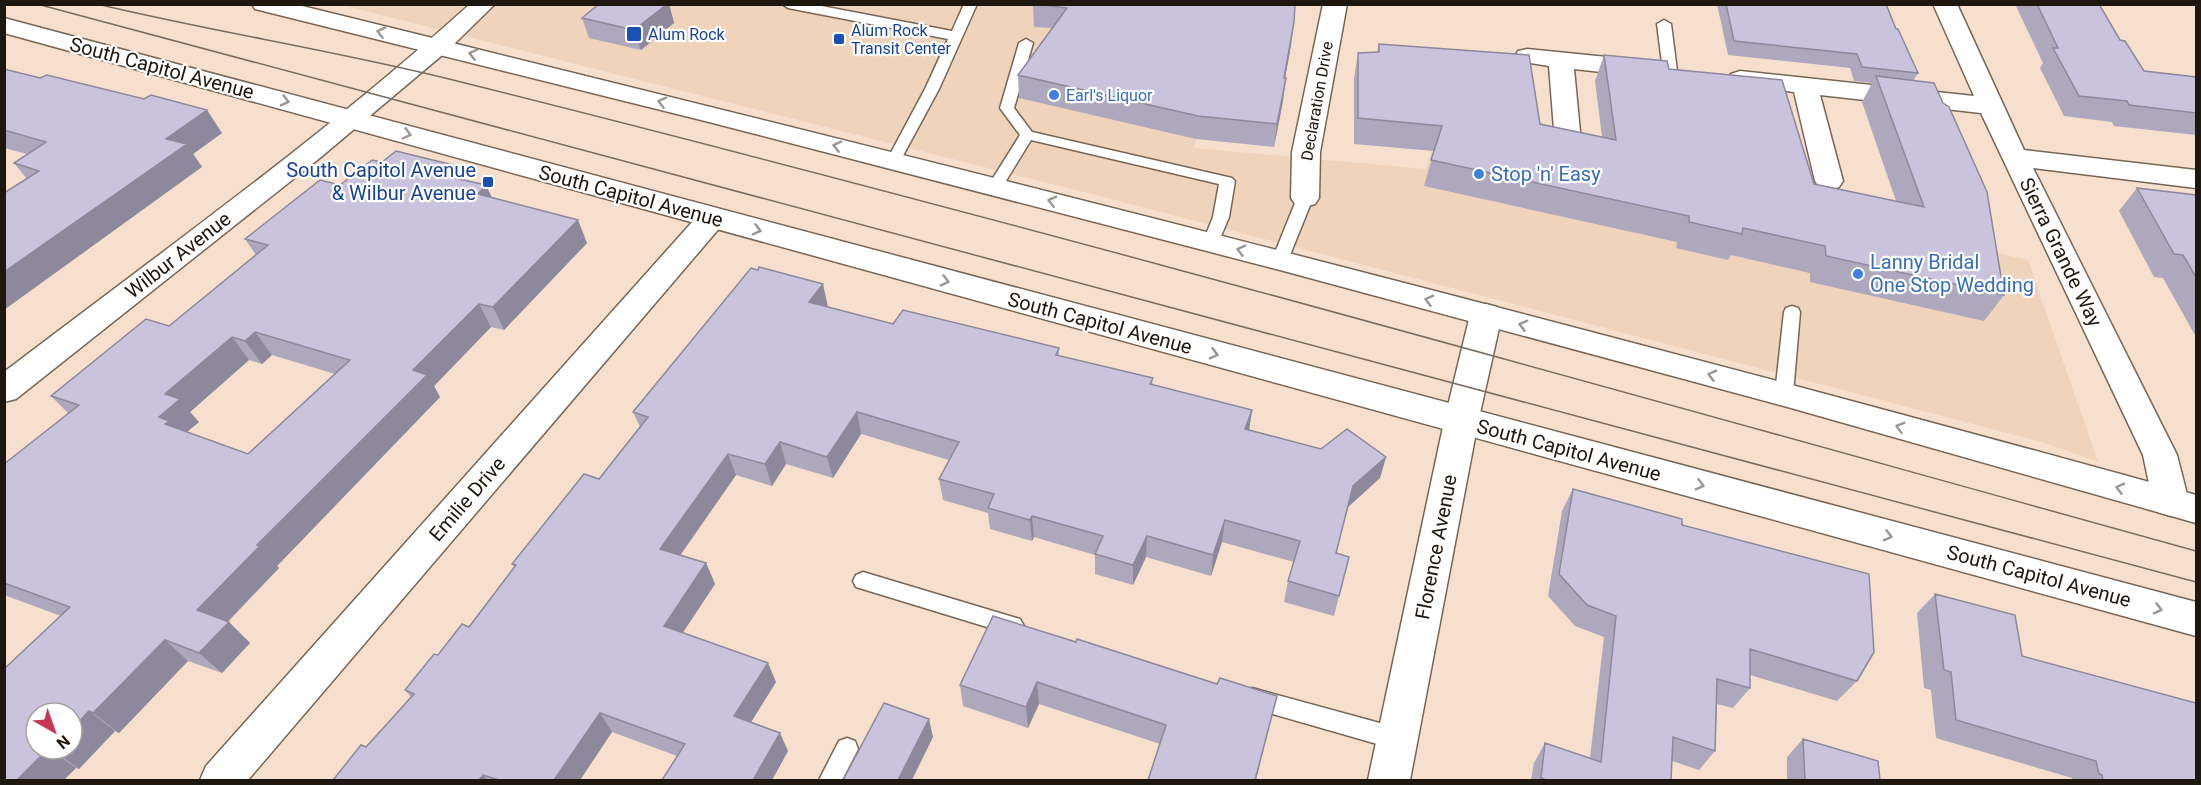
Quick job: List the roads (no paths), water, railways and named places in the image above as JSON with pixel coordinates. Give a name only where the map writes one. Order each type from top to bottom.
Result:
[{"type":"main road","points":[[263,4],[894,160],[1211,242],[1784,394],[2184,505]]},
{"type":"main road","name":"Wilbur Avenue","points":[[4,390],[350,119],[438,46],[484,4]]},
{"type":"main road","name":"Declaration Drive","points":[[1305,198],[1306,152],[1335,4]]},
{"type":"main road","name":"Sierra Grande Way","points":[[1945,4],[2014,157],[2184,505]]},
{"type":"main road","name":"South Capitol Avenue","points":[[4,26],[2196,619]]},
{"type":"main road","points":[[1527,56],[1992,106]]},
{"type":"main road","points":[[1561,60],[1568,142]]},
{"type":"main road","points":[[1804,86],[1828,181]]},
{"type":"main road","points":[[2014,157],[2196,179]]},
{"type":"main road","name":"Emilie Drive","points":[[221,780],[712,218]]},
{"type":"main road","name":"Florence Avenue","points":[[1389,780],[1461,422],[1486,315]]},
{"type":"lane","points":[[788,4],[955,36]]},
{"type":"lane","points":[[894,160],[932,88],[971,4]]},
{"type":"lane","points":[[1664,24],[1693,74]]},
{"type":"lane","points":[[1026,43],[1007,108],[1027,135],[1227,181],[1221,217],[1211,242]]},
{"type":"lane","points":[[996,186],[1027,135]]},
{"type":"lane","points":[[1280,260],[1305,198]]},
{"type":"lane","points":[[1784,394],[1792,312]]},
{"type":"lane","points":[[862,581],[1033,632]]},
{"type":"lane","points":[[1238,693],[1398,739]]},
{"type":"lane","points":[[830,780],[847,749]]},
{"type":"tram line","points":[[37,4],[2196,582]]},
{"type":"tram line","points":[[97,4],[449,79],[887,192],[1324,309],[2196,551]]},
{"type":"place","name":"Alum Rock","points":[[634,34]]},
{"type":"place","name":"Alum Rock Transit Center","points":[[839,39]]},
{"type":"place","name":"Earl's Liquor","points":[[1054,95]]},
{"type":"place","name":"Stop 'n' Easy","points":[[1479,174]]},
{"type":"place","name":"South Capitol Avenue & Wilbur Avenue","points":[[488,182]]},
{"type":"place","name":"Lanny Bridal One Stop Wedding","points":[[1858,274]]}]
